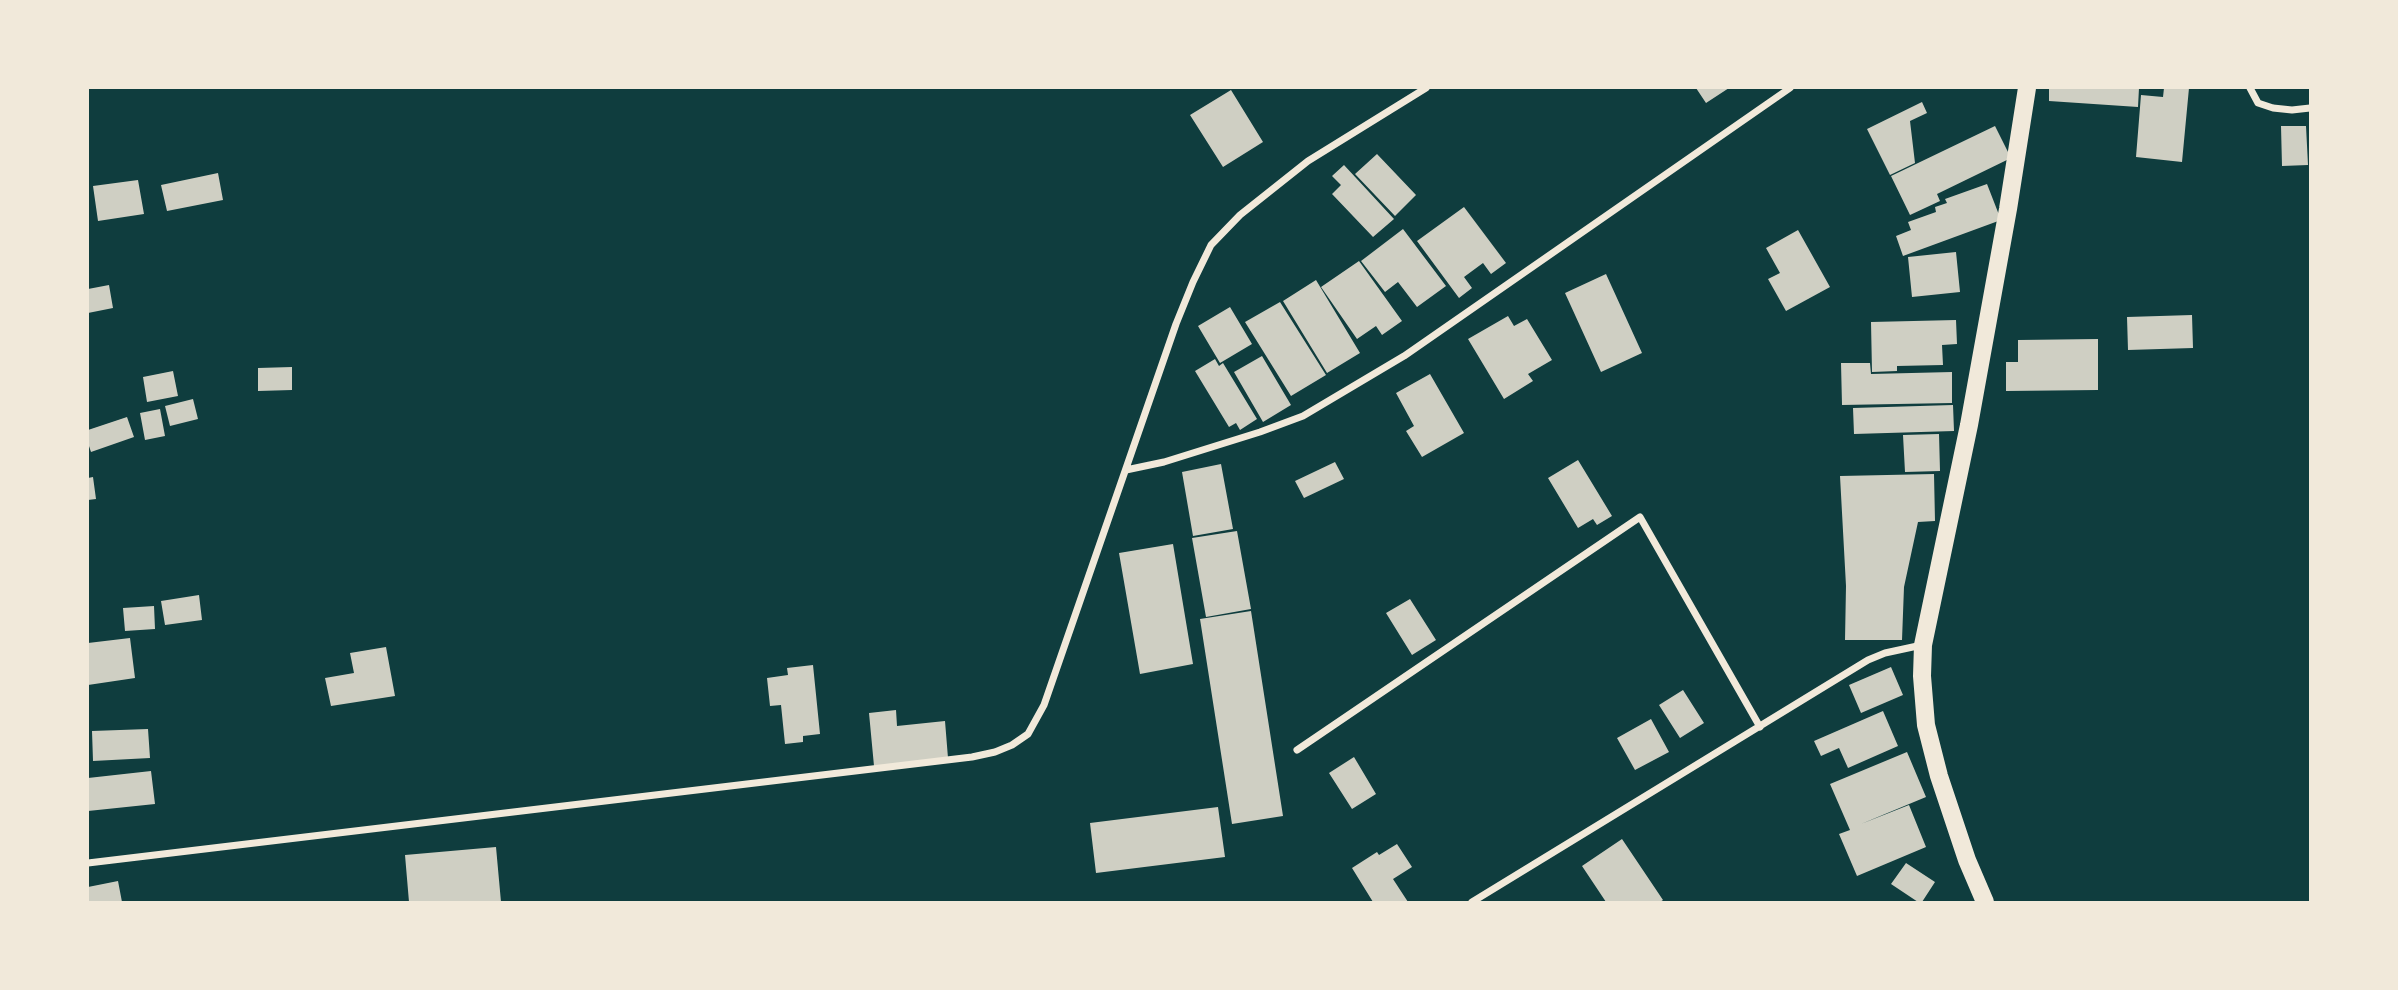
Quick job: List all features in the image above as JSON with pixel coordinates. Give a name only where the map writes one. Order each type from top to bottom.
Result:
[{"type":"main road","points":[[1985,902],[1967,860],[1939,776],[1926,726],[1922,676],[1923,645],[1969,425],[2027,88]]},
{"type":"street","points":[[88,863],[972,757],[995,752],[1012,744],[1028,734],[1044,705],[1176,324],[1211,244],[1240,215],[1308,161],[1426,88]]},
{"type":"street","points":[[1126,470],[1164,462],[1303,416],[1404,356],[1790,88]]},
{"type":"street","points":[[2250,88],[2258,103],[2273,108],[2311,108]]},
{"type":"street","points":[[1297,750],[1640,517],[1760,727]]},
{"type":"street","points":[[1472,902],[1868,660],[1885,653],[1923,645]]},
{"type":"building","points":[[1696,88],[1729,88],[1706,103]]},
{"type":"building","points":[[2049,88],[2139,88],[2138,107],[2049,101]]},
{"type":"building","points":[[2164,88],[2189,88],[2182,162],[2136,157],[2141,95],[2163,97]]},
{"type":"building","points":[[1231,90],[1263,142],[1223,167],[1190,115]]},
{"type":"building","points":[[1922,102],[1927,113],[1910,121],[1915,163],[1890,175],[1867,129]]},
{"type":"building","points":[[1995,126],[2011,158],[1937,194],[1940,201],[1910,215],[1891,176]]},
{"type":"building","points":[[2281,126],[2306,126],[2308,165],[2282,166]]},
{"type":"building","points":[[1377,154],[1416,195],[1395,216],[1355,174]]},
{"type":"building","points":[[1344,165],[1394,219],[1373,237],[1332,194],[1341,185],[1332,176]]},
{"type":"building","points":[[218,173],[223,200],[167,211],[161,185]]},
{"type":"building","points":[[138,180],[144,214],[98,221],[93,186]]},
{"type":"building","points":[[1987,184],[2001,220],[1903,256],[1896,236],[1911,230],[1908,222],[1936,212],[1935,207],[1947,203],[1945,199]]},
{"type":"building","points":[[1464,207],[1506,263],[1491,274],[1483,263],[1464,277],[1472,288],[1459,298],[1417,241]]},
{"type":"building","points":[[1403,229],[1446,286],[1417,307],[1398,282],[1385,292],[1361,261]]},
{"type":"building","points":[[1798,230],[1830,287],[1786,311],[1768,279],[1780,273],[1766,248]]},
{"type":"building","points":[[1956,252],[1960,292],[1912,297],[1908,257]]},
{"type":"building","points":[[1359,261],[1402,321],[1382,335],[1376,326],[1357,339],[1321,287]]},
{"type":"building","points":[[1606,274],[1642,353],[1601,372],[1565,293]]},
{"type":"building","points":[[1316,280],[1360,353],[1327,373],[1283,301]]},
{"type":"building","points":[[109,285],[113,308],[88,313],[88,289]]},
{"type":"building","points":[[1280,302],[1326,375],[1291,396],[1245,322]]},
{"type":"building","points":[[1230,307],[1252,344],[1220,363],[1198,326]]},
{"type":"building","points":[[2192,315],[2193,348],[2128,350],[2127,317]]},
{"type":"building","points":[[1508,316],[1514,326],[1527,319],[1552,360],[1528,374],[1533,381],[1504,399],[1468,339]]},
{"type":"building","points":[[1956,320],[1957,344],[1942,345],[1943,365],[1897,366],[1897,371],[1872,372],[1871,322]]},
{"type":"building","points":[[2098,339],[2098,390],[2006,391],[2006,362],[2018,362],[2018,340]]},
{"type":"building","points":[[1262,356],[1291,405],[1263,422],[1234,372]]},
{"type":"building","points":[[1215,359],[1219,366],[1223,363],[1257,419],[1240,430],[1236,423],[1229,427],[1195,371]]},
{"type":"building","points":[[1841,363],[1870,363],[1871,374],[1952,372],[1952,403],[1842,405]]},
{"type":"building","points":[[292,367],[292,390],[258,391],[258,368]]},
{"type":"building","points":[[173,371],[178,396],[147,402],[143,377]]},
{"type":"building","points":[[1430,374],[1464,433],[1422,457],[1406,431],[1414,426],[1396,393]]},
{"type":"building","points":[[193,399],[198,419],[170,426],[165,406]]},
{"type":"building","points":[[1953,405],[1954,431],[1854,434],[1853,408]]},
{"type":"building","points":[[160,409],[165,436],[145,440],[140,413]]},
{"type":"building","points":[[127,417],[134,437],[91,452],[88,430]]},
{"type":"building","points":[[1939,434],[1940,471],[1905,472],[1903,435]]},
{"type":"building","points":[[1578,460],[1612,516],[1597,525],[1593,519],[1578,528],[1548,478]]},
{"type":"building","points":[[1335,462],[1344,479],[1304,498],[1295,481]]},
{"type":"building","points":[[1221,464],[1233,529],[1193,536],[1182,472]]},
{"type":"building","points":[[1934,474],[1935,521],[1918,522],[1904,587],[1902,640],[1845,640],[1846,586],[1840,476]]},
{"type":"building","points":[[93,477],[96,499],[88,500],[88,478]]},
{"type":"building","points":[[1237,531],[1251,609],[1206,617],[1192,538]]},
{"type":"building","points":[[1173,544],[1193,664],[1140,674],[1119,553]]},
{"type":"building","points":[[199,595],[202,620],[165,625],[161,601]]},
{"type":"building","points":[[1410,599],[1436,640],[1412,655],[1386,613]]},
{"type":"building","points":[[154,606],[155,629],[125,631],[123,608]]},
{"type":"building","points":[[1251,611],[1283,816],[1232,824],[1200,619]]},
{"type":"building","points":[[130,638],[135,678],[88,685],[88,643]]},
{"type":"building","points":[[386,647],[395,696],[331,706],[325,678],[354,673],[350,653]]},
{"type":"building","points":[[813,665],[820,734],[803,736],[803,742],[785,744],[781,705],[770,706],[767,678],[788,675],[787,668]]},
{"type":"building","points":[[1891,667],[1903,695],[1861,713],[1849,685]]},
{"type":"building","points":[[1683,690],[1704,723],[1680,738],[1659,705]]},
{"type":"building","points":[[896,710],[897,726],[945,721],[948,758],[874,766],[869,713]]},
{"type":"building","points":[[1883,711],[1898,746],[1848,768],[1839,748],[1821,756],[1814,741]]},
{"type":"building","points":[[1651,719],[1669,752],[1635,770],[1617,738]]},
{"type":"building","points":[[148,729],[150,758],[93,761],[92,731]]},
{"type":"building","points":[[1907,752],[1926,797],[1861,824],[1909,805],[1926,847],[1857,876],[1839,834],[1850,830],[1830,784]]},
{"type":"building","points":[[1354,757],[1376,794],[1352,809],[1329,773]]},
{"type":"building","points":[[151,771],[155,804],[88,811],[88,778]]},
{"type":"building","points":[[1218,807],[1225,857],[1096,873],[1090,823]]},
{"type":"building","points":[[1622,839],[1663,900],[1660,902],[1606,902],[1582,866]]},
{"type":"building","points":[[1397,844],[1412,867],[1393,879],[1408,902],[1373,902],[1352,868],[1377,852],[1379,855]]},
{"type":"building","points":[[496,847],[501,902],[409,902],[405,855]]},
{"type":"building","points":[[1906,863],[1935,882],[1922,902],[1891,884]]},
{"type":"building","points":[[118,881],[122,902],[88,902],[88,887]]}]
